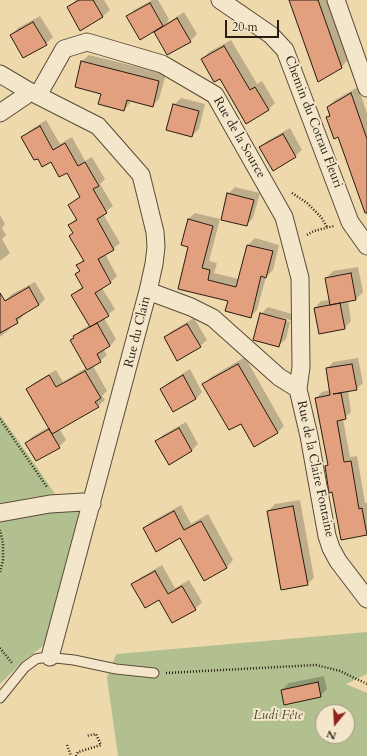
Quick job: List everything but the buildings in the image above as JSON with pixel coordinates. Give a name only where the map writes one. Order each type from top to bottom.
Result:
[{"type":"street","name":"Chemin du Cotrau Fleuri","points":[[220,0],[271,35],[285,50],[350,222],[367,246]]},
{"type":"street","points":[[336,0],[367,88]]},
{"type":"street","name":"Rue de la Source","points":[[0,113],[25,96],[33,93],[64,49],[87,42],[162,64],[215,95],[284,217],[300,278],[300,367],[298,389]]},
{"type":"street","name":"Rue du Clain","points":[[0,74],[33,93],[98,126],[141,175],[155,232],[154,259],[148,291],[50,657]]},
{"type":"street","name":"Rue de la Claire Fontaine","points":[[148,291],[192,307],[213,318],[279,377],[298,389],[309,436],[327,536],[338,561],[367,599]]},
{"type":"street","points":[[0,513],[56,504],[83,502],[92,504]]},
{"type":"lane","points":[[0,698],[19,674],[31,662],[42,657],[74,660],[116,669],[154,673]]},
{"type":"path","points":[[288,191],[307,203],[321,217],[327,227],[314,231],[302,238]]},
{"type":"path","points":[[0,419],[51,493],[56,504]]},
{"type":"path","points":[[0,530],[3,543],[3,560],[0,572]]},
{"type":"path","points":[[0,648],[19,674]]},
{"type":"path","points":[[154,673],[316,665],[340,671],[367,684]]},
{"type":"path","points":[[76,756],[78,752],[101,745],[96,734],[86,736]]},
{"type":"path","points":[[67,745],[71,756]]},
{"type":"green space","points":[[0,415],[36,466],[57,497],[0,508]]},
{"type":"green space","points":[[62,509],[77,509],[82,514],[62,589],[43,646],[22,662],[0,684],[0,521]]},
{"type":"green space","name":"Ludi Fête","points":[[367,632],[367,674],[346,684],[367,693],[367,756],[118,756],[107,678],[116,654]]}]
